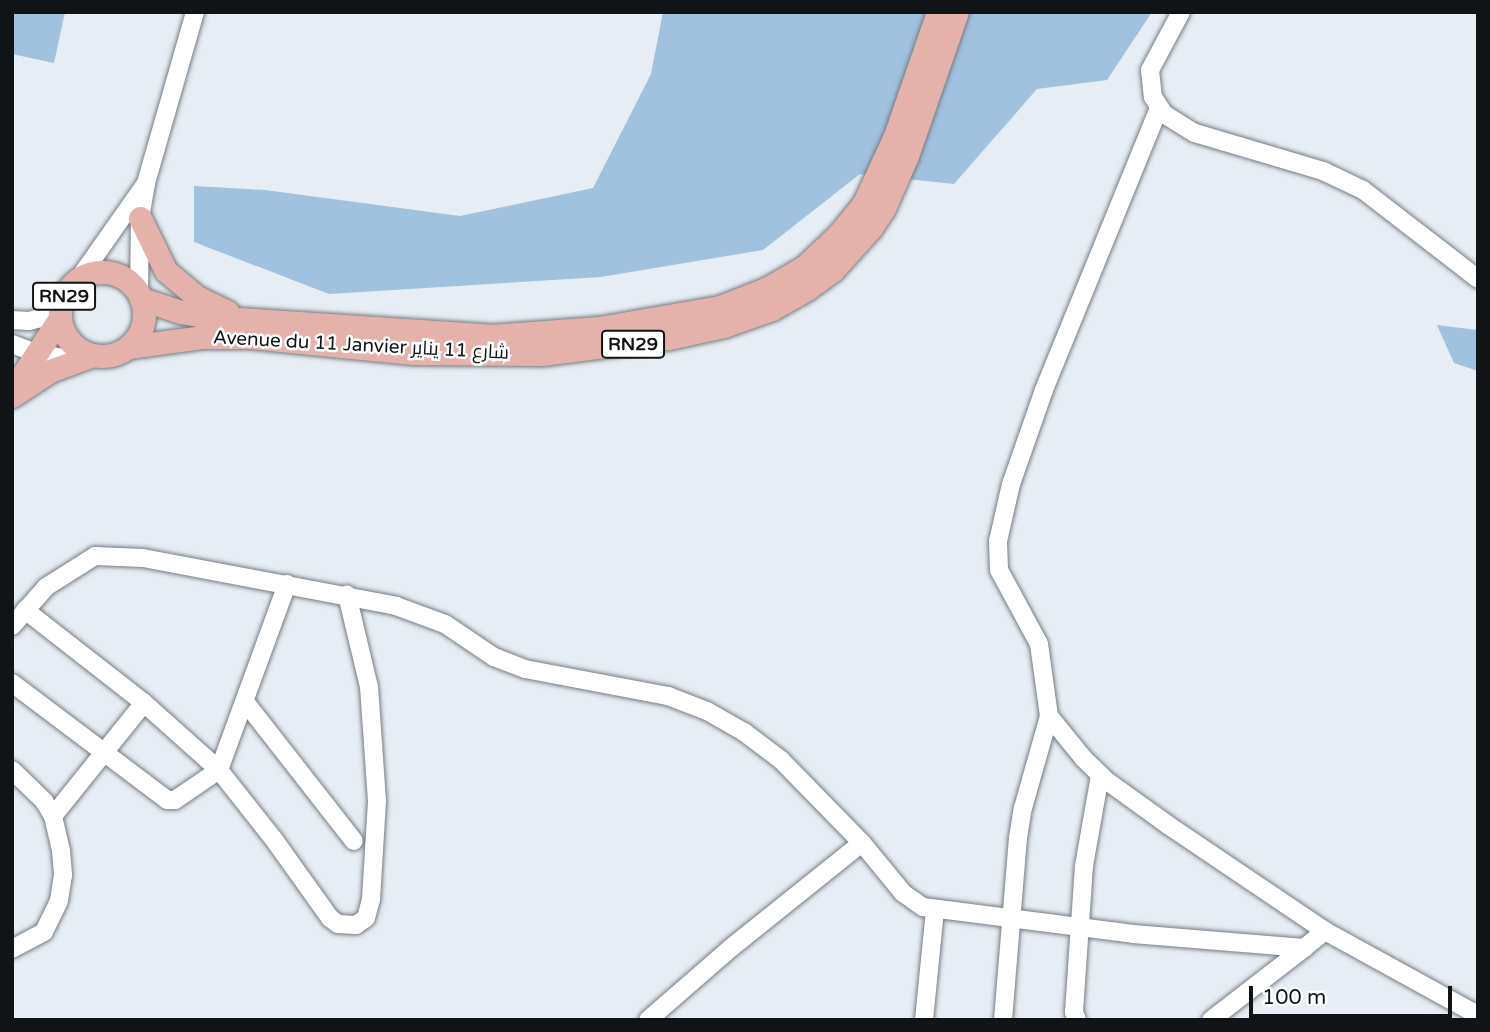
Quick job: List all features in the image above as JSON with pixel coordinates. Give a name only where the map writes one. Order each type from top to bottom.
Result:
[{"type":"main road","name":"Avenue du 11 Janvier شارع 11 يناير","points":[[140,297],[181,312],[251,320],[455,334],[545,334],[664,318],[720,307],[768,288],[804,267],[839,234],[864,203],[895,136],[938,12]]},
{"type":"main road","name":"Avenue du 11 Janvier شارع 11 يناير","points":[[129,347],[175,339],[250,337],[413,353],[486,356],[542,354],[669,338],[724,326],[772,309],[833,270],[871,228],[884,208],[904,165],[957,12]]},
{"type":"main road","points":[[140,218],[157,256],[180,285],[216,307],[251,320]]},
{"type":"main road","name":"RN29","points":[[12,391],[60,315],[67,291],[78,280],[100,272],[112,274],[132,285],[140,297]]},
{"type":"main road","points":[[129,347],[143,325],[140,297]]},
{"type":"main road","name":"RN29","points":[[60,315],[70,342],[85,358]]},
{"type":"main road","name":"RN29","points":[[12,397],[50,372],[85,358],[118,354],[129,347]]},
{"type":"street","points":[[140,297],[140,218],[146,183],[195,12]]},
{"type":"street","points":[[1181,12],[1150,70],[1151,88],[1159,108],[1177,124],[1195,133],[1323,171],[1363,190],[1478,279]]},
{"type":"street","points":[[1003,1020],[1023,808],[1049,716],[1039,644],[999,570],[998,541],[1011,484],[1044,390],[1159,108]]},
{"type":"street","points":[[78,280],[146,183]]},
{"type":"street","points":[[12,320],[29,321],[60,315]]},
{"type":"street","points":[[12,344],[35,353],[85,358]]},
{"type":"street","points":[[12,626],[46,587],[95,556],[143,558],[347,595],[423,613],[494,657],[525,669],[632,687],[668,696],[707,711],[744,732],[781,760],[862,844],[903,893],[923,907],[1148,936],[1304,948]]},
{"type":"street","points":[[12,683],[167,800],[179,798],[219,770],[246,703],[287,584]]},
{"type":"street","points":[[25,610],[144,703],[219,770],[275,841],[330,918],[346,925],[362,923],[371,899],[377,801],[369,687],[347,595]]},
{"type":"street","points":[[53,816],[105,755],[144,703]]},
{"type":"street","points":[[246,703],[354,841]]},
{"type":"street","points":[[1049,716],[1100,775],[1325,931],[1470,1015]]},
{"type":"street","points":[[12,771],[44,801],[53,816],[63,875],[59,901],[44,932],[12,949]]},
{"type":"street","points":[[1077,1020],[1074,1012],[1084,866],[1100,775]]},
{"type":"street","points":[[649,1019],[732,947],[862,844]]},
{"type":"street","points":[[924,1020],[935,909]]},
{"type":"street","points":[[1211,1020],[1325,931]]},
{"type":"shaded area","points":[[12,12],[65,12],[54,63],[12,54]]},
{"type":"shaded area","points":[[663,12],[1152,12],[1107,80],[1037,89],[954,184],[860,174],[763,250],[601,277],[329,294],[194,242],[194,186],[265,190],[460,216],[593,188],[651,74]]},
{"type":"shaded area","points":[[1437,325],[1478,330],[1478,371],[1454,363]]}]
